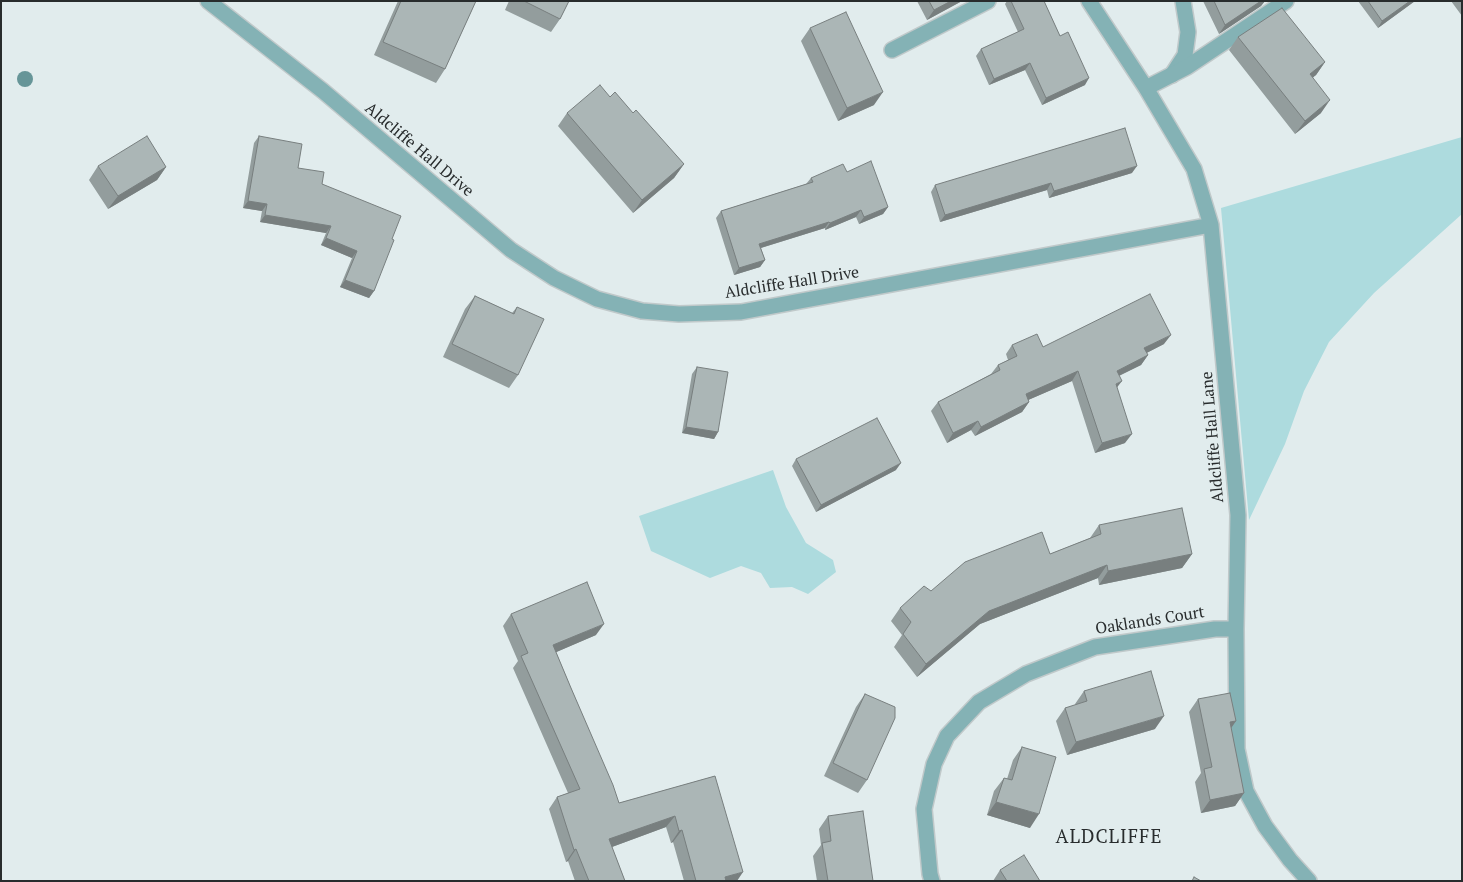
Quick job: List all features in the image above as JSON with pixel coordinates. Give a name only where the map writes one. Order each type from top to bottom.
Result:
[{"type":"street","name":"Aldcliffe Hall Drive","points":[[208,1],[323,92],[511,250],[554,278],[597,299],[642,312],[679,314],[741,312],[1211,225]]},
{"type":"street","points":[[892,50],[988,1]]},
{"type":"street","name":"Aldcliffe Hall Lane","points":[[1089,1],[1146,88],[1194,169],[1211,225],[1238,515],[1236,629],[1237,749],[1246,791],[1265,826],[1290,860],[1309,881]]},
{"type":"street","points":[[1172,75],[1185,55],[1188,32],[1183,1]]},
{"type":"street","points":[[1146,88],[1187,67],[1286,1]]},
{"type":"street","name":"Oaklands Court","points":[[932,881],[924,808],[934,764],[946,736],[980,702],[1026,674],[1095,647],[1214,629],[1236,629]]},
{"type":"shaded area","points":[[1462,137],[1462,214],[1374,293],[1329,342],[1304,391],[1285,444],[1249,520],[1221,208]]},
{"type":"shaded area","points":[[773,470],[786,507],[806,543],[833,560],[836,572],[808,594],[792,587],[770,588],[761,573],[741,566],[710,578],[651,551],[639,516]]},
{"type":"building","points":[[401,1],[476,1],[445,69],[383,42]]},
{"type":"building","points":[[524,1],[569,1],[560,19]]},
{"type":"building","points":[[929,1],[951,1],[934,10]]},
{"type":"building","points":[[1011,1],[1044,1],[1060,36],[1068,32],[1089,78],[1046,98],[1030,63],[994,79],[981,49],[1024,29]]},
{"type":"building","points":[[1214,1],[1261,1],[1225,25]]},
{"type":"building","points":[[1368,1],[1410,1],[1382,21]]},
{"type":"building","points":[[1282,8],[1325,62],[1310,74],[1330,100],[1305,121],[1238,37]]},
{"type":"building","points":[[846,12],[883,92],[847,108],[810,28]]},
{"type":"building","points":[[600,85],[610,97],[615,92],[633,113],[636,110],[684,164],[642,200],[567,113]]},
{"type":"building","points":[[1125,128],[1137,166],[1054,191],[1051,183],[945,215],[935,185]]},
{"type":"building","points":[[147,136],[166,167],[118,196],[98,166]]},
{"type":"building","points":[[259,136],[302,144],[298,168],[324,172],[322,184],[401,216],[392,239],[394,240],[374,291],[345,280],[357,251],[326,238],[331,226],[265,215],[267,204],[248,201]]},
{"type":"building","points":[[871,161],[888,207],[864,217],[861,210],[830,223],[759,244],[765,260],[739,268],[721,211],[813,182],[811,178],[843,164],[847,172]]},
{"type":"building","points":[[1150,294],[1171,335],[1144,348],[1148,355],[1117,371],[1122,381],[1116,384],[1132,434],[1102,443],[1078,371],[1026,394],[1029,402],[981,427],[978,421],[953,433],[938,402],[1000,370],[998,365],[1017,356],[1012,345],[1037,334],[1043,347]]},
{"type":"building","points":[[475,296],[514,314],[517,307],[544,319],[518,375],[452,344]]},
{"type":"building","points":[[697,367],[728,372],[718,432],[686,427]]},
{"type":"building","points":[[877,418],[901,463],[821,505],[796,459]]},
{"type":"building","points":[[1182,508],[1192,554],[1108,571],[1107,565],[989,611],[926,664],[903,634],[911,622],[900,608],[924,586],[931,591],[965,562],[1042,532],[1050,554],[1101,534],[1099,525]]},
{"type":"building","points":[[587,582],[604,624],[553,645],[619,803],[715,776],[743,872],[725,877],[726,881],[696,881],[682,830],[679,831],[675,816],[609,839],[625,881],[589,881],[576,849],[574,850],[557,797],[580,789],[521,656],[528,653],[511,614]]},
{"type":"building","points":[[1151,671],[1164,716],[1076,742],[1065,708],[1087,701],[1084,691]]},
{"type":"building","points":[[1230,693],[1236,721],[1230,722],[1244,793],[1210,800],[1204,769],[1212,767],[1198,699]]},
{"type":"building","points":[[865,694],[895,707],[895,718],[867,780],[833,763]]},
{"type":"building","points":[[1022,747],[1056,757],[1039,814],[996,802],[1004,778],[1012,780]]},
{"type":"building","points":[[863,811],[873,881],[828,881],[822,843],[831,841],[828,816]]},
{"type":"building","points":[[1024,855],[1040,881],[1007,881],[1000,870]]},
{"type":"building","points":[[1194,877],[1201,881],[1192,881]]},
{"type":"district","name":"ALDCLIFFE","points":[[1109,838]]}]
